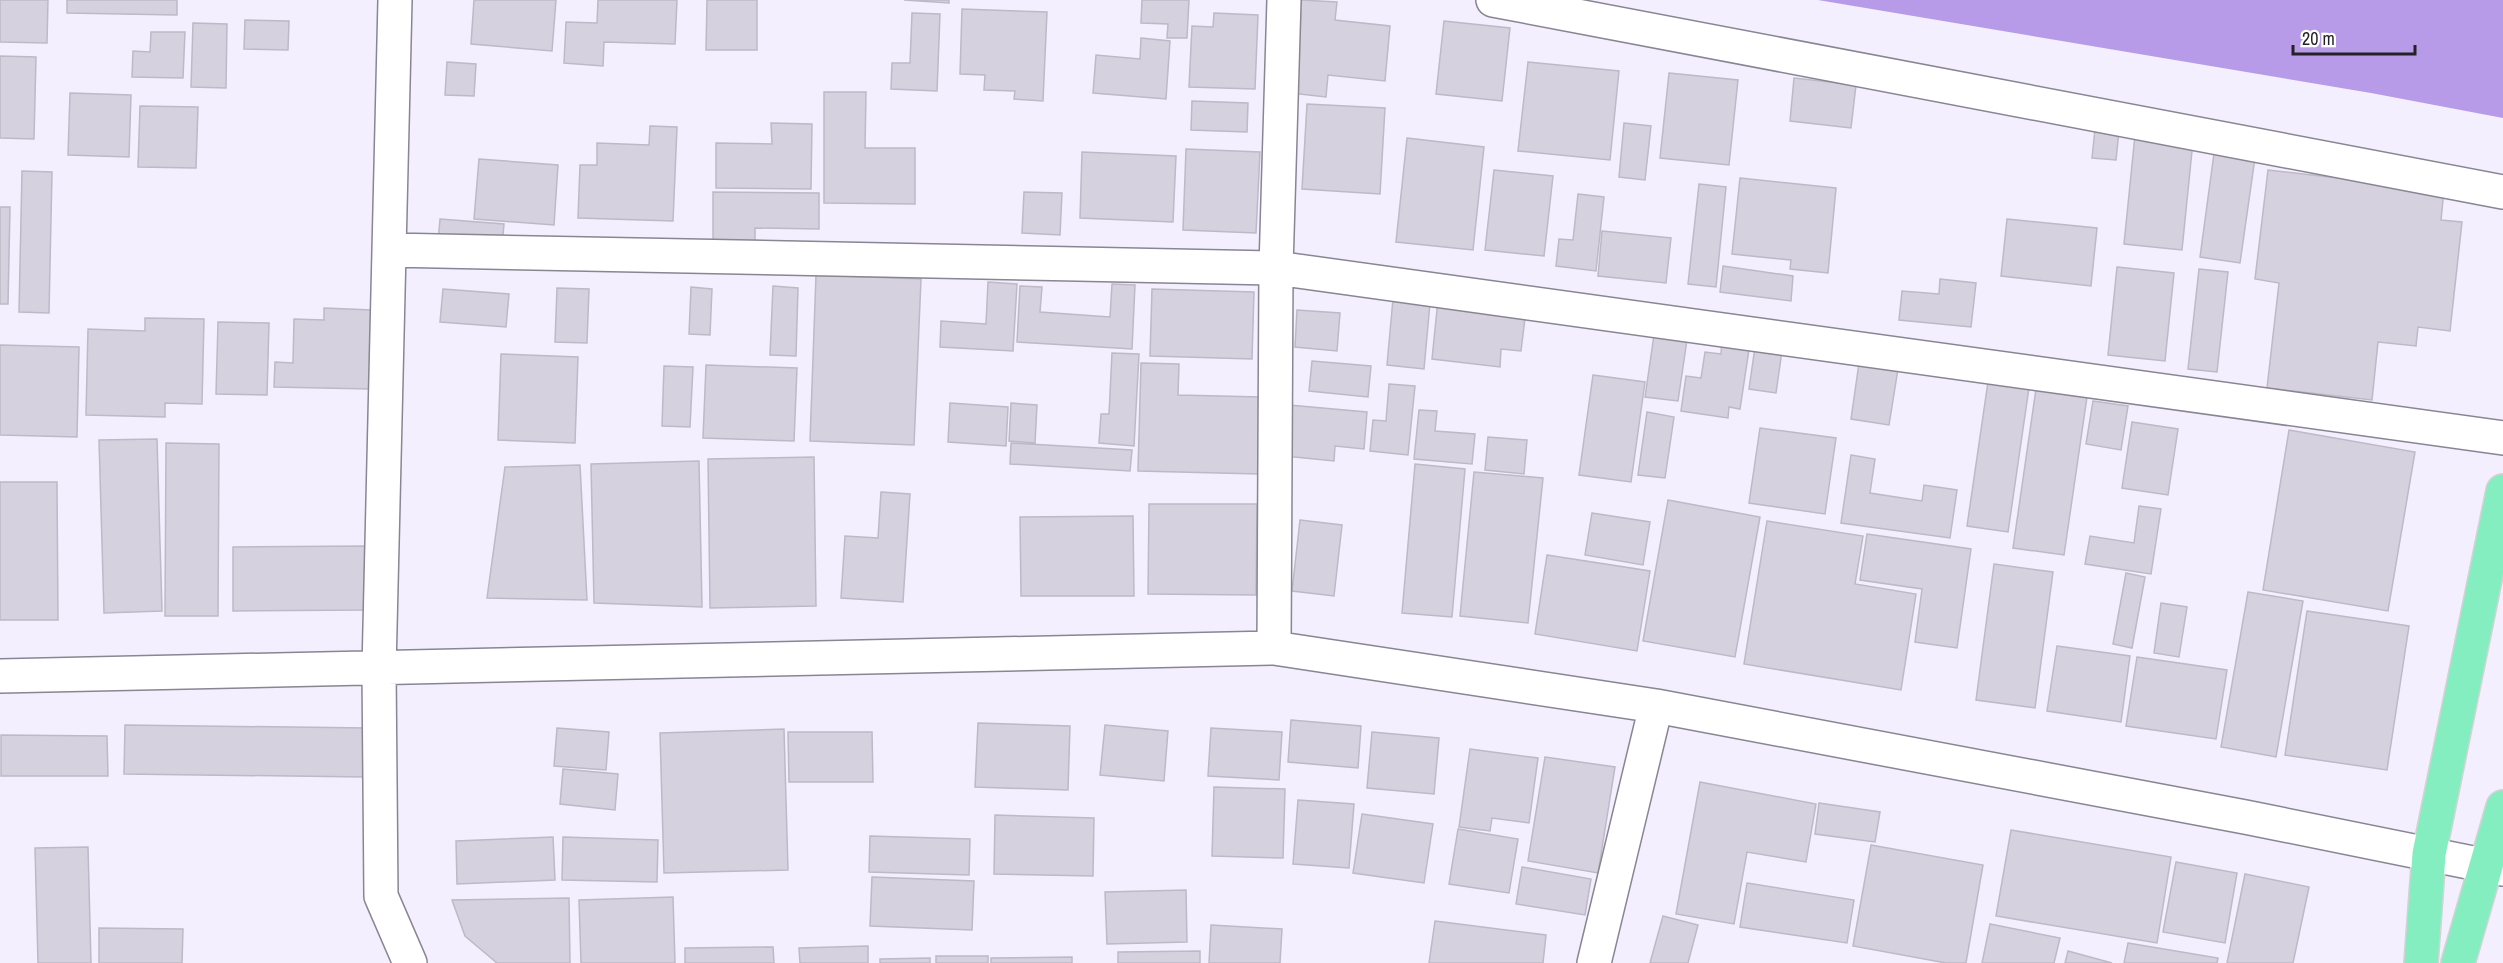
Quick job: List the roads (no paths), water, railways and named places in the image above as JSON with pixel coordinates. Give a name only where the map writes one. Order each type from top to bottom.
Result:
[{"type":"main road","points":[[2421,963],[2429,854],[2503,491]]},
{"type":"main road","points":[[2458,963],[2494,867],[2503,807]]},
{"type":"street","points":[[395,0],[379,669],[381,896],[410,963]]},
{"type":"street","points":[[1274,648],[1276,268],[1284,0]]},
{"type":"street","points":[[1492,0],[2503,192]]},
{"type":"street","points":[[390,250],[1276,268],[2503,438]]},
{"type":"street","points":[[0,676],[1274,648],[1656,706],[2245,817],[2494,867]]},
{"type":"street","points":[[1594,963],[1656,706]]}]
